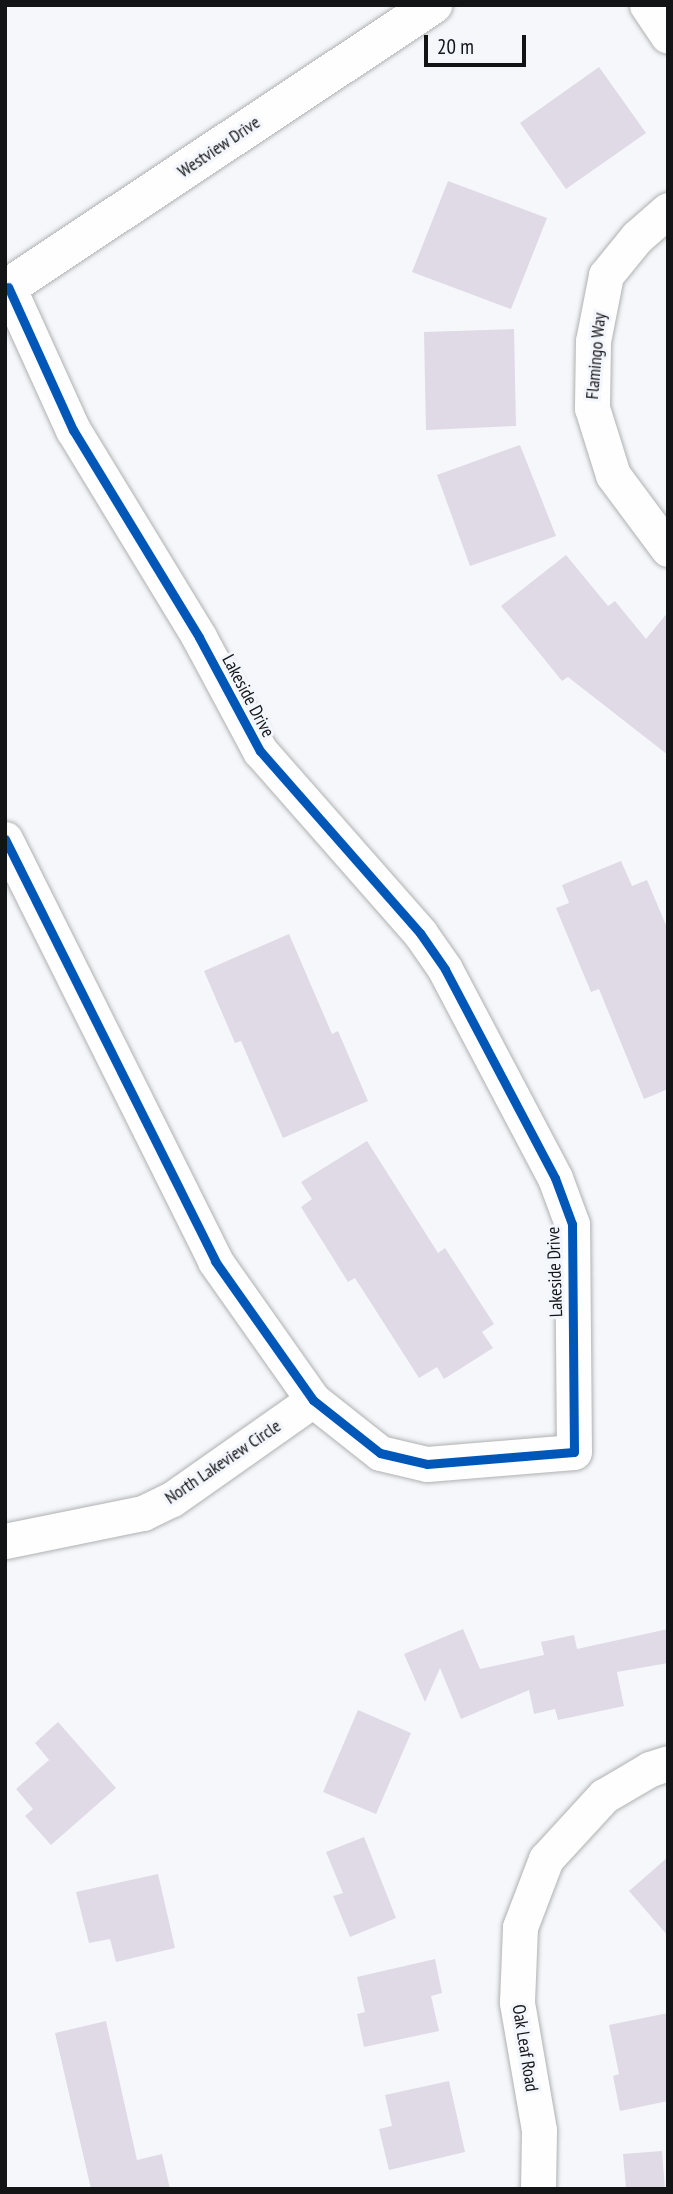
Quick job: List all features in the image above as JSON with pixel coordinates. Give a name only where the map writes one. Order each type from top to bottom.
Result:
[{"type":"street","name":"Westview Drive","points":[[7,288],[433,5]]},
{"type":"street","points":[[647,5],[668,36]]},
{"type":"street","name":"Flamingo Way","points":[[668,209],[637,237],[606,275],[593,341],[592,408],[613,475],[660,543],[668,549]]},
{"type":"street","name":"Lakeside Drive","points":[[5,839],[215,1261],[313,1400],[380,1453],[426,1464],[574,1452],[572,1224],[555,1178],[445,969],[420,933],[260,751],[199,637],[73,430],[7,288]]},
{"type":"street","name":"North Lakeview Circle","points":[[5,1541],[143,1513],[172,1499],[313,1400]]},
{"type":"street","name":"Oak Leaf Road","points":[[538,2189],[539,2130],[517,2002],[520,1927],[546,1859],[604,1796],[650,1769],[668,1763]]},
{"type":"building","points":[[599,67],[646,133],[566,189],[520,123]]},
{"type":"building","points":[[448,181],[547,218],[511,309],[412,272]]},
{"type":"building","points":[[514,329],[516,426],[426,430],[424,332]]},
{"type":"building","points":[[520,445],[556,536],[470,566],[437,475]]},
{"type":"building","points":[[566,555],[608,606],[615,601],[646,639],[668,612],[668,755],[568,677],[562,681],[501,606]]},
{"type":"building","points":[[621,861],[632,886],[647,880],[668,930],[668,1089],[644,1099],[599,989],[591,992],[556,908],[569,903],[562,885]]},
{"type":"building","points":[[289,934],[332,1034],[338,1031],[368,1101],[283,1138],[241,1041],[235,1043],[204,971]]},
{"type":"building","points":[[367,1141],[438,1253],[445,1248],[494,1324],[482,1332],[493,1348],[444,1379],[437,1367],[419,1378],[355,1278],[348,1282],[301,1207],[312,1199],[301,1182]]},
{"type":"building","points":[[463,1629],[480,1669],[544,1655],[541,1642],[574,1635],[577,1649],[668,1629],[668,1663],[617,1672],[624,1706],[558,1720],[555,1709],[534,1714],[529,1690],[461,1719],[440,1668],[425,1702],[404,1654]]},
{"type":"building","points":[[358,1710],[411,1733],[376,1814],[323,1792]]},
{"type":"building","points":[[58,1722],[116,1788],[51,1845],[25,1816],[33,1809],[16,1789],[49,1760],[35,1743]]},
{"type":"building","points":[[364,1837],[396,1918],[350,1937],[333,1896],[343,1893],[326,1852]]},
{"type":"building","points":[[668,1857],[668,1936],[629,1891]]},
{"type":"building","points":[[158,1874],[175,1948],[116,1962],[110,1939],[89,1943],[76,1892]]},
{"type":"building","points":[[435,1959],[442,1993],[431,1996],[439,2031],[364,2047],[357,2014],[365,2012],[357,1977]]},
{"type":"building","points":[[668,2013],[668,2101],[620,2111],[613,2076],[619,2074],[609,2025]]},
{"type":"building","points":[[106,2021],[137,2160],[162,2154],[170,2189],[91,2189],[55,2033]]},
{"type":"building","points":[[449,2081],[465,2152],[389,2170],[379,2129],[392,2126],[385,2095]]},
{"type":"building","points":[[662,2151],[665,2189],[626,2189],[623,2154]]},
{"type":"cycle path","points":[[5,839],[215,1261],[313,1400],[380,1453],[427,1464],[574,1452],[572,1224],[555,1178],[445,969],[420,933],[260,751],[199,637],[73,430],[8,287]]}]
